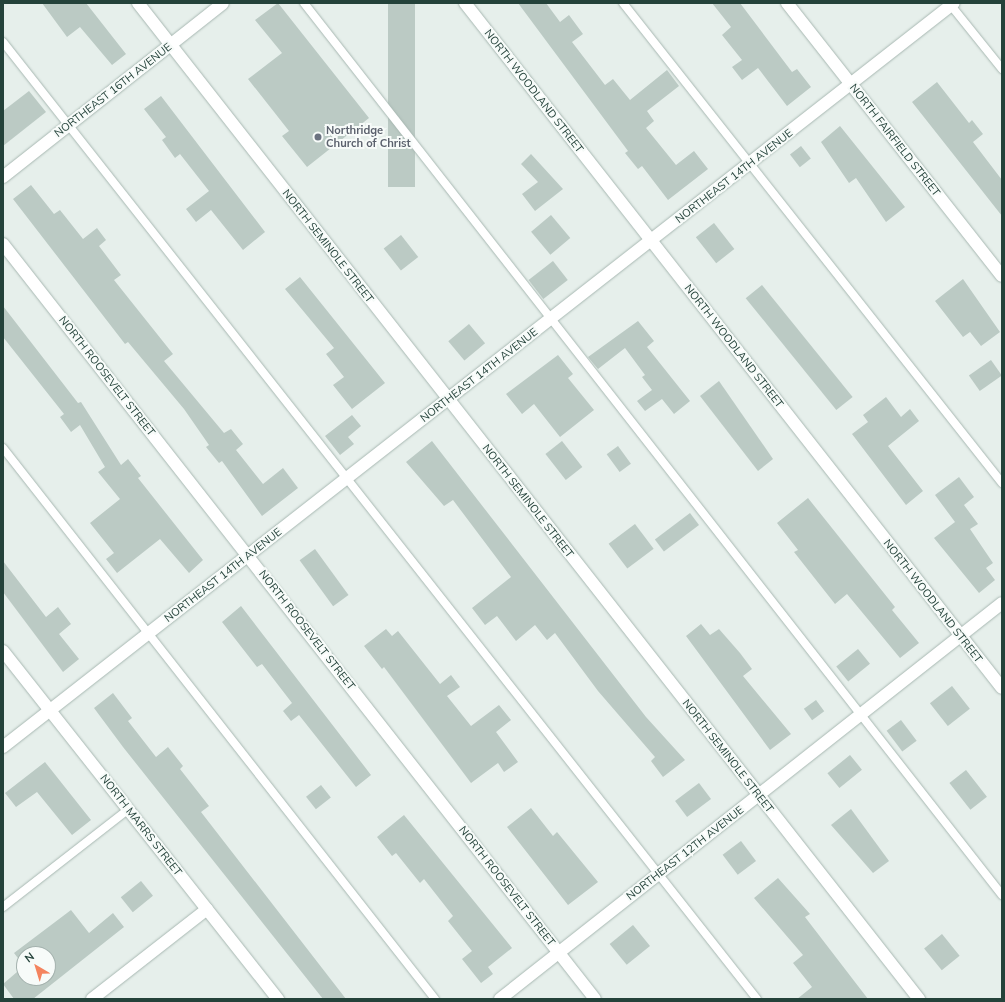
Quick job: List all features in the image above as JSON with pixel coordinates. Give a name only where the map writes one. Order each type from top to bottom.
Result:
[{"type":"street","name":"NORTH SEMINOLE STREET","points":[[138,3],[919,999]]},
{"type":"street","name":"NORTHEAST 16TH AVENUE","points":[[3,177],[224,3]]},
{"type":"street","name":"NORTH WOODLAND STREET","points":[[465,3],[1002,688]]},
{"type":"street","name":"NORTH FAIRFIELD STREET","points":[[787,3],[1002,276]]},
{"type":"street","name":"NORTHEAST 14TH AVENUE","points":[[3,747],[249,556],[951,4]]},
{"type":"street","name":"NORTH ROOSEVELT STREET","points":[[3,244],[595,999]]},
{"type":"street","name":"NORTHEAST 12TH AVENUE","points":[[500,999],[1002,603]]},
{"type":"street","name":"NORTH MARRS STREET","points":[[3,651],[278,999]]},
{"type":"street","points":[[92,999],[207,909]]},
{"type":"lane","points":[[304,3],[549,320],[861,714],[1002,895]]},
{"type":"lane","points":[[623,3],[1002,483]]},
{"type":"lane","points":[[951,4],[1002,69]]},
{"type":"lane","points":[[3,42],[757,999]]},
{"type":"lane","points":[[3,448],[436,999]]},
{"type":"lane","points":[[3,907],[129,809]]},
{"type":"building","points":[[42,3],[86,3],[126,54],[112,65],[80,27],[67,37]]},
{"type":"building","points":[[278,3],[369,118],[307,167],[282,136],[289,131],[248,79],[282,53],[255,20]]},
{"type":"building","points":[[388,3],[415,3],[415,187],[388,187]]},
{"type":"building","points":[[518,3],[546,3],[560,22],[569,15],[583,34],[572,42],[605,85],[613,79],[630,100],[667,70],[679,86],[647,111],[654,121],[646,128],[676,165],[694,151],[708,169],[668,200],[642,166],[638,169],[625,153],[628,151]]},
{"type":"building","points":[[712,3],[740,3],[792,72],[797,69],[811,87],[787,106],[758,68],[742,80],[732,67],[742,60],[722,35],[731,27]]},
{"type":"building","points":[[937,82],[969,123],[972,120],[983,134],[973,142],[1002,180],[1002,216],[912,102]]},
{"type":"building","points":[[29,91],[46,112],[3,146],[3,111]]},
{"type":"building","points":[[161,96],[265,232],[243,250],[211,210],[196,222],[186,209],[209,191],[180,154],[175,158],[162,140],[166,137],[144,109]]},
{"type":"building","points":[[840,126],[905,207],[886,222],[856,178],[849,183],[821,142]]},
{"type":"building","points":[[801,146],[811,159],[800,167],[790,155]]},
{"type":"building","points":[[531,154],[563,189],[535,211],[522,194],[538,182],[521,164]]},
{"type":"building","points":[[31,185],[54,214],[60,210],[83,239],[97,228],[106,240],[99,246],[121,275],[114,280],[173,354],[164,361],[224,433],[231,429],[243,444],[236,450],[263,484],[283,468],[298,488],[262,516],[222,461],[219,463],[206,447],[209,445],[184,409],[128,342],[125,344],[13,199]]},
{"type":"building","points":[[551,215],[570,238],[550,255],[531,232]]},
{"type":"building","points":[[714,223],[734,249],[716,263],[696,237]]},
{"type":"building","points":[[401,235],[418,257],[401,271],[384,249]]},
{"type":"building","points":[[553,261],[568,280],[543,299],[529,280]]},
{"type":"building","points":[[300,277],[385,383],[352,409],[333,385],[344,377],[326,354],[334,348],[285,289]]},
{"type":"building","points":[[963,279],[1000,332],[981,346],[970,332],[963,337],[935,301]]},
{"type":"building","points":[[762,285],[853,397],[836,410],[746,298]]},
{"type":"building","points":[[3,306],[78,403],[81,402],[121,465],[128,459],[141,476],[138,478],[203,560],[189,573],[160,539],[117,573],[106,559],[114,553],[90,523],[120,499],[98,472],[105,467],[80,425],[71,432],[60,417],[64,414],[3,337]]},
{"type":"building","points":[[638,321],[654,341],[647,347],[690,401],[674,414],[662,399],[645,411],[637,401],[652,390],[642,377],[645,375],[625,348],[598,369],[588,357]]},
{"type":"building","points":[[469,324],[485,343],[464,361],[448,341]]},
{"type":"building","points":[[558,355],[573,374],[568,378],[594,410],[560,437],[534,404],[522,414],[506,394]]},
{"type":"building","points":[[991,360],[1002,376],[980,391],[969,375]]},
{"type":"building","points":[[719,381],[773,459],[758,471],[700,396]]},
{"type":"building","points":[[886,397],[901,417],[910,409],[919,421],[888,446],[923,491],[906,505],[852,434],[868,422],[863,415]]},
{"type":"building","points":[[352,415],[361,426],[348,437],[354,444],[340,455],[325,436]]},
{"type":"building","points":[[432,441],[646,717],[685,760],[663,777],[651,761],[655,757],[598,691],[555,633],[547,640],[535,625],[516,641],[497,616],[485,625],[472,608],[511,577],[453,500],[444,506],[406,462]]},
{"type":"building","points":[[562,441],[582,467],[566,480],[545,454]]},
{"type":"building","points":[[618,446],[631,464],[620,472],[607,454]]},
{"type":"building","points":[[959,477],[974,497],[964,505],[978,524],[970,529],[993,563],[986,568],[995,580],[979,593],[934,538],[955,522],[935,495]]},
{"type":"building","points":[[808,498],[895,607],[892,610],[919,643],[900,658],[847,594],[835,604],[794,552],[798,550],[777,523]]},
{"type":"building","points":[[690,513],[699,525],[664,551],[655,539]]},
{"type":"building","points":[[635,524],[654,549],[627,569],[609,544]]},
{"type":"building","points":[[315,549],[349,595],[333,606],[300,560]]},
{"type":"building","points":[[3,561],[46,617],[58,607],[71,624],[59,634],[79,659],[63,672],[3,592]]},
{"type":"building","points":[[241,606],[371,775],[356,787],[299,715],[291,721],[283,711],[292,703],[262,664],[257,667],[222,622]]},
{"type":"building","points":[[701,624],[710,635],[719,629],[740,653],[752,669],[743,676],[791,734],[770,750],[686,636]]},
{"type":"building","points":[[386,629],[392,636],[398,631],[440,684],[451,675],[460,687],[447,696],[471,726],[499,705],[511,720],[496,732],[518,762],[504,772],[498,763],[471,783],[384,667],[382,669],[364,646]]},
{"type":"building","points":[[858,649],[870,664],[848,681],[836,667]]},
{"type":"building","points":[[952,686],[970,709],[948,726],[930,703]]},
{"type":"building","points":[[113,693],[132,718],[128,721],[156,757],[168,747],[183,766],[180,769],[209,806],[201,812],[346,999],[323,999],[123,747],[94,708]]},
{"type":"building","points":[[816,700],[824,711],[812,720],[804,709]]},
{"type":"building","points":[[901,720],[917,741],[902,752],[887,731]]},
{"type":"building","points":[[850,755],[862,770],[839,788],[827,773]]},
{"type":"building","points":[[45,762],[91,820],[72,835],[37,792],[16,807],[5,793]]},
{"type":"building","points":[[966,770],[987,797],[970,810],[949,783]]},
{"type":"building","points":[[699,783],[711,799],[687,817],[675,801]]},
{"type":"building","points":[[321,785],[331,798],[316,809],[306,797]]},
{"type":"building","points":[[531,808],[553,836],[557,832],[598,882],[568,905],[507,827]]},
{"type":"building","points":[[851,809],[889,861],[873,873],[831,825]]},
{"type":"building","points":[[404,815],[512,948],[488,967],[493,974],[481,983],[462,959],[472,951],[448,921],[453,916],[424,879],[420,883],[396,853],[392,856],[377,837]]},
{"type":"building","points":[[741,841],[756,861],[738,875],[723,855]]},
{"type":"building","points":[[778,878],[810,914],[805,917],[868,999],[797,999],[812,987],[793,963],[803,955],[754,898]]},
{"type":"building","points":[[141,881],[153,896],[133,912],[121,897]]},
{"type":"building","points":[[71,910],[89,933],[113,913],[124,927],[56,981],[56,946],[23,946]]},
{"type":"building","points":[[633,925],[650,946],[627,965],[610,944]]},
{"type":"building","points":[[942,934],[960,956],[942,970],[924,948]]},
{"type":"building","points":[[16,973],[16,986],[49,986],[33,999],[14,999],[3,984]]},
{"type":"place","name":"Northridge Church of Christ","points":[[318,137]]}]
